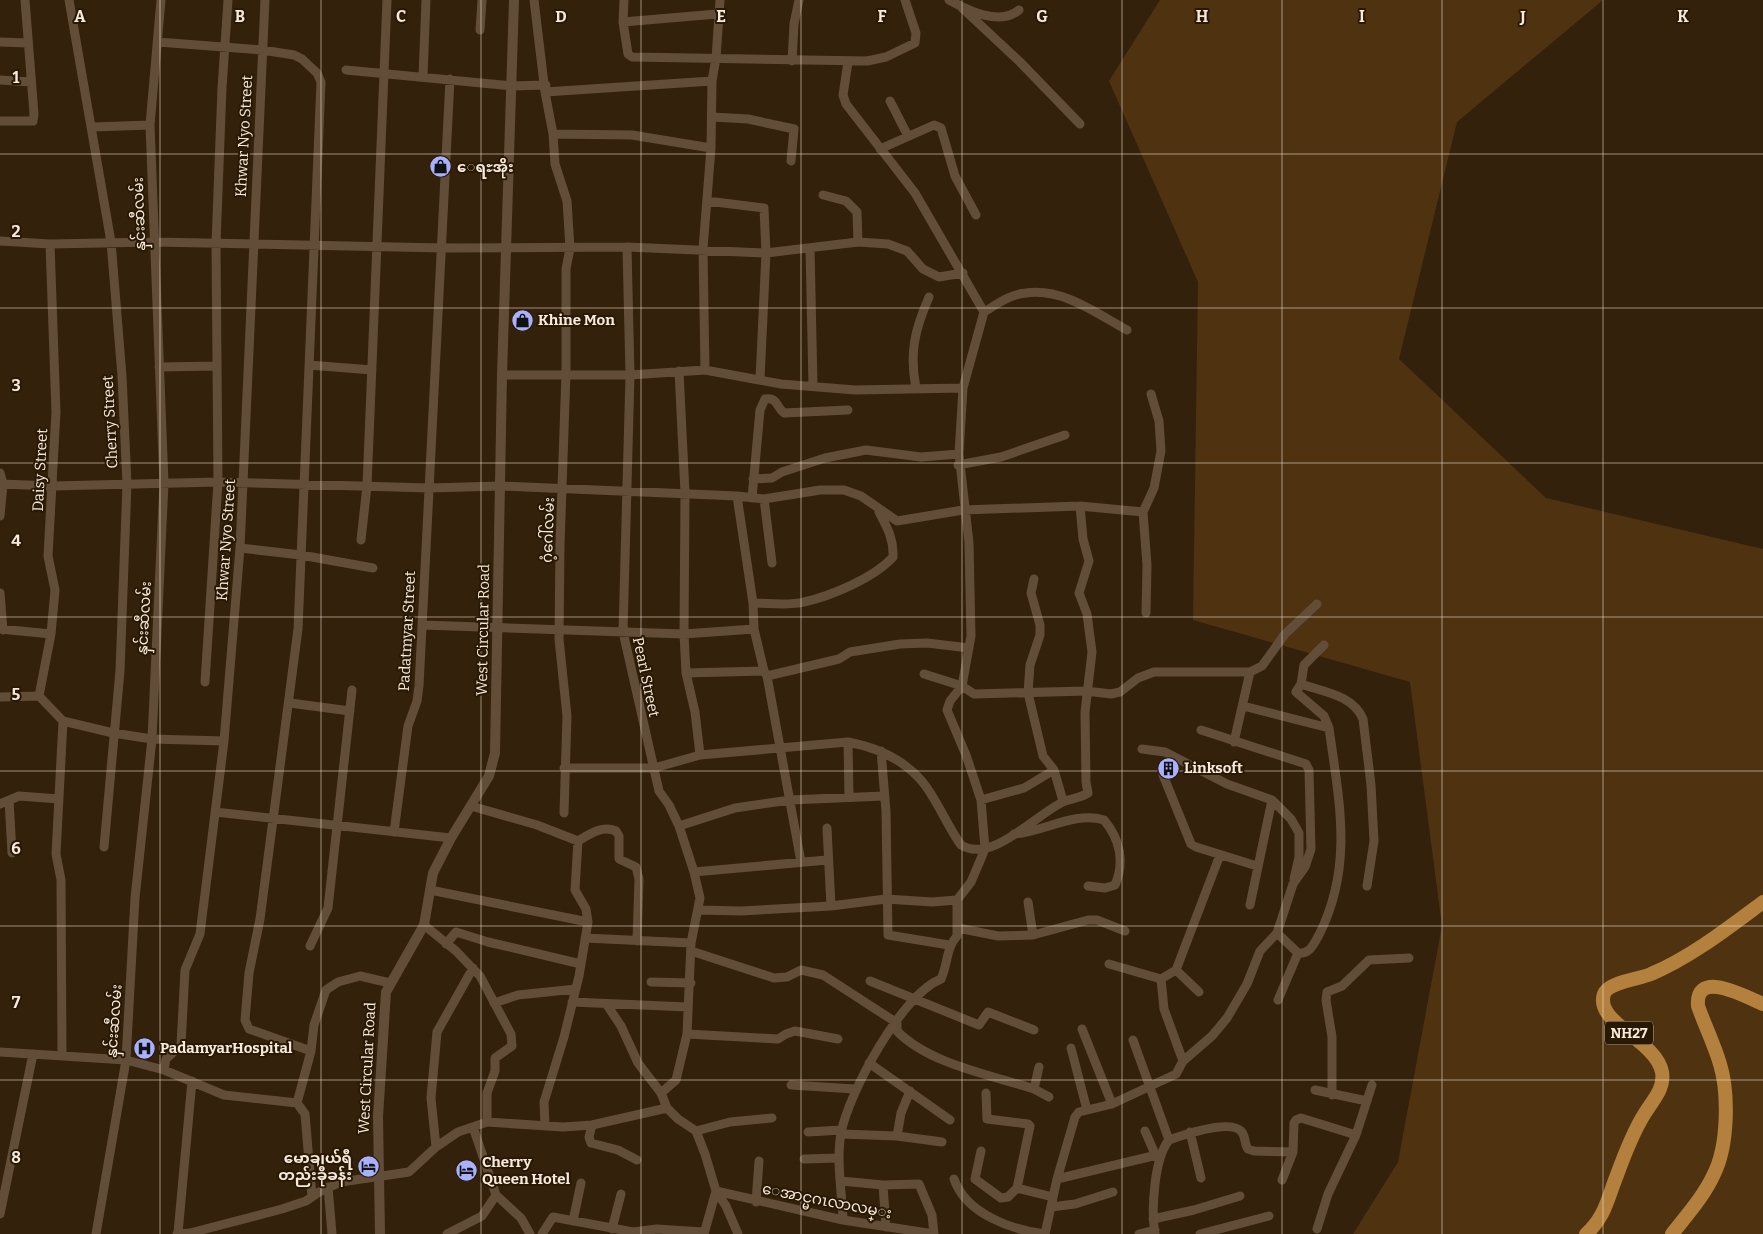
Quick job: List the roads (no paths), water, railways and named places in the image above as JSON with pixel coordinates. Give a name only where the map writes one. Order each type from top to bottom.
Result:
[{"type":"highway","name":"NH27","points":[[1586,1234],[1594,1227],[1604,1213],[1633,1134],[1661,1089],[1663,1079],[1660,1063],[1653,1054],[1640,1040],[1617,1025],[1605,1011],[1604,993],[1610,987],[1651,974],[1715,938],[1763,902]]},
{"type":"highway","points":[[1672,1234],[1705,1189],[1714,1174],[1723,1149],[1726,1121],[1721,1066],[1698,1006],[1698,998],[1707,988],[1722,987],[1763,1004]]},
{"type":"street","points":[[0,121],[33,121],[24,0]]},
{"type":"street","name":"Cherry Street","points":[[69,0],[112,242],[122,376],[127,484],[123,617],[104,847]]},
{"type":"street","name":"နှင်းဆီလမ်း","points":[[96,1234],[126,1060],[135,898],[152,739],[164,483],[150,124],[161,0]]},
{"type":"street","points":[[205,682],[218,482],[216,243],[228,0]]},
{"type":"street","name":"Khwar Nyo Street","points":[[164,1070],[166,1059],[181,1045],[185,970],[200,934],[224,741],[244,482],[265,0]]},
{"type":"street","points":[[361,540],[367,486],[387,0]]},
{"type":"street","points":[[423,76],[426,0]]},
{"type":"street","points":[[480,30],[482,0]]},
{"type":"street","name":"West Circular Road","points":[[380,1234],[381,1064],[386,992],[424,925],[433,873],[451,838],[489,776],[495,753],[502,374],[514,0]]},
{"type":"street","name":"ဂံ့ဂေါ်လမ်း","points":[[534,0],[553,134],[555,164],[566,194],[570,248],[566,269],[566,373],[559,631],[566,716],[564,813]]},
{"type":"street","points":[[624,0],[623,22],[628,54],[632,58],[716,58],[848,62],[886,57],[915,43],[916,33],[905,0]]},
{"type":"street","points":[[705,370],[703,249],[711,148],[712,81],[716,58],[717,14],[720,0]]},
{"type":"street","points":[[792,61],[794,24],[799,0]]},
{"type":"street","points":[[949,0],[959,6],[1020,62],[1080,124]]},
{"type":"street","points":[[959,6],[1000,18],[1011,17],[1020,10]]},
{"type":"street","points":[[623,22],[717,14]]},
{"type":"street","points":[[0,42],[28,43]]},
{"type":"street","points":[[158,42],[262,50],[294,55],[302,59],[321,78],[298,629],[290,703],[260,919],[249,973],[245,1020],[249,1029],[310,1051]]},
{"type":"street","points":[[843,1220],[839,1158],[841,1132],[855,1090],[869,1063],[914,998],[929,984],[941,979],[946,968],[949,945],[957,936],[957,900],[971,882],[985,849],[981,800],[966,755],[947,710],[950,701],[962,686],[971,627],[969,543],[958,465],[964,388],[984,312],[915,193],[844,100],[848,62]]},
{"type":"street","points":[[346,70],[546,88],[712,81]]},
{"type":"street","name":"Padatmyar Street","points":[[394,832],[408,726],[418,693],[443,248],[450,79]]},
{"type":"street","points":[[0,80],[31,82]]},
{"type":"street","points":[[890,101],[908,136]]},
{"type":"street","points":[[712,117],[748,118],[794,129],[791,161]]},
{"type":"street","points":[[92,127],[150,124]]},
{"type":"street","points":[[880,149],[934,125],[940,128],[955,176],[976,215]]},
{"type":"street","points":[[553,134],[632,135],[711,148]]},
{"type":"street","points":[[822,196],[846,201],[857,212],[858,242]]},
{"type":"street","points":[[707,201],[764,208],[766,253],[760,379]]},
{"type":"street","points":[[0,241],[50,244],[154,242],[443,248],[628,247],[766,253],[858,242],[888,244],[907,251],[923,269],[939,277],[963,273]]},
{"type":"street","name":"Daisy Street","points":[[39,696],[50,634],[55,590],[48,556],[56,412],[50,244]]},
{"type":"street","name":"Pearl Street","points":[[628,247],[630,375],[623,632],[659,791],[669,805],[679,826],[694,872],[700,898],[691,947],[687,1034],[676,1080],[661,1093]]},
{"type":"street","points":[[810,248],[814,385]]},
{"type":"street","points":[[984,312],[1006,299],[1026,293],[1054,293],[1069,298],[1127,330]]},
{"type":"street","points":[[916,388],[912,366],[913,346],[920,317],[929,297]]},
{"type":"street","points":[[308,365],[372,370]]},
{"type":"street","points":[[159,367],[217,366]]},
{"type":"street","points":[[502,374],[630,375],[705,370],[781,384],[814,385],[855,390],[964,388]]},
{"type":"street","points":[[679,371],[685,493],[684,634],[686,673],[695,712],[700,755]]},
{"type":"street","points":[[1146,613],[1147,565],[1143,512],[1154,488],[1161,451],[1159,421],[1151,394]]},
{"type":"street","points":[[752,498],[760,410],[765,399],[775,401],[784,414],[848,410]]},
{"type":"street","points":[[958,465],[1001,457],[1065,435]]},
{"type":"street","points":[[753,480],[772,478],[782,472],[825,458],[857,451],[921,457],[959,454]]},
{"type":"street","points":[[0,473],[2,484],[0,516]]},
{"type":"street","points":[[2,484],[53,486],[244,482],[304,486],[429,488],[501,486],[685,493],[764,499],[820,490],[844,490],[861,496],[897,522],[963,510],[1080,506],[1143,512]]},
{"type":"street","points":[[737,496],[753,603],[754,629],[766,674],[781,747],[801,862]]},
{"type":"street","points":[[764,499],[772,563]]},
{"type":"street","points":[[564,768],[654,768],[700,755],[848,742],[881,751],[903,765],[920,779],[961,845],[968,850],[985,849],[1014,834],[1063,801],[1088,793],[1084,736],[1086,691],[1092,652],[1087,614],[1079,593],[1089,561],[1083,539],[1080,506]]},
{"type":"street","points":[[753,603],[803,602],[850,585],[879,570],[892,557],[893,546],[891,535],[878,510]]},
{"type":"street","points":[[240,548],[301,555],[373,568]]},
{"type":"street","points":[[1034,579],[1031,593],[1040,625],[1040,635],[1030,664],[1028,693],[1043,756],[1054,770],[1063,801]]},
{"type":"street","points":[[0,593],[2,629],[50,634]]},
{"type":"street","points":[[924,674],[962,686],[974,694],[1120,692],[1138,678],[1154,672],[1250,672],[1262,666],[1285,634],[1317,604]]},
{"type":"street","points":[[422,625],[684,634],[754,629]]},
{"type":"street","points":[[686,673],[766,674],[839,660],[850,652],[900,644],[928,644],[969,648]]},
{"type":"street","points":[[1277,933],[1298,953],[1305,953],[1311,949],[1322,927],[1335,891],[1342,851],[1341,814],[1329,728],[1324,716],[1298,694],[1297,690],[1301,684],[1304,665],[1324,645]]},
{"type":"street","points":[[1234,742],[1250,672]]},
{"type":"street","points":[[1301,684],[1351,702],[1358,709],[1362,719],[1371,786],[1374,842],[1367,886]]},
{"type":"street","points":[[310,946],[328,908],[352,690]]},
{"type":"street","points":[[0,697],[39,696],[62,721],[113,733],[152,739],[224,741]]},
{"type":"street","points":[[290,703],[350,711]]},
{"type":"street","points":[[1243,706],[1329,728]]},
{"type":"street","points":[[62,721],[56,854],[61,880],[62,1055]]},
{"type":"street","points":[[1201,730],[1234,742],[1300,761],[1306,764],[1310,770],[1311,849],[1304,867],[1293,884]]},
{"type":"street","points":[[848,742],[849,796]]},
{"type":"street","points":[[954,1179],[965,1199],[988,1215],[1026,1231],[1046,1234],[1057,1179],[1075,1117],[1079,1112],[1112,1104],[1176,1074],[1183,1061],[1212,1036],[1227,1018],[1247,984],[1260,951],[1277,933],[1293,884],[1299,857],[1299,833],[1291,819],[1272,800],[1227,784],[1165,752],[1142,749]]},
{"type":"street","points":[[881,751],[888,935],[949,945]]},
{"type":"street","points":[[981,800],[1024,788],[1054,770]]},
{"type":"street","points":[[1163,775],[1191,844],[1257,866]]},
{"type":"street","points":[[0,804],[19,796],[59,799]]},
{"type":"street","points":[[679,826],[736,808],[790,800],[884,796]]},
{"type":"street","points":[[9,800],[12,853]]},
{"type":"street","points":[[1250,905],[1272,800]]},
{"type":"street","points":[[471,806],[537,825],[578,840],[604,829],[616,831],[619,836],[619,859],[636,867],[639,878],[637,941]]},
{"type":"street","points":[[215,812],[451,838]]},
{"type":"street","points":[[1014,834],[1027,833],[1092,816],[1104,820],[1117,841],[1121,858],[1118,878],[1114,885],[1106,888],[1088,886]]},
{"type":"street","points":[[826,828],[831,906]]},
{"type":"street","points":[[545,1125],[544,1102],[576,989],[588,922],[586,909],[575,890],[578,840]]},
{"type":"street","points":[[1109,964],[1161,979],[1176,970],[1220,855]]},
{"type":"street","points":[[694,872],[828,860]]},
{"type":"street","points":[[430,890],[588,922]]},
{"type":"street","points":[[699,910],[741,911],[831,906],[886,899],[932,902],[957,900]]},
{"type":"street","points":[[1028,902],[1033,935]]},
{"type":"street","points":[[958,928],[998,936],[1033,935],[1088,920],[1097,920],[1125,931]]},
{"type":"street","points":[[424,925],[480,976],[511,1034],[512,1046],[495,1058],[495,1072],[487,1093],[487,1122]]},
{"type":"street","points":[[446,944],[456,932],[488,942],[581,964]]},
{"type":"street","points":[[585,938],[691,947],[774,978],[787,977],[801,970],[817,973],[897,1023]]},
{"type":"street","points":[[1278,1000],[1298,953]]},
{"type":"street","points":[[1332,1095],[1332,1037],[1327,992],[1342,986],[1370,960],[1409,958]]},
{"type":"street","points":[[436,1147],[431,1098],[437,1032],[473,968]]},
{"type":"street","points":[[1176,970],[1199,992]]},
{"type":"street","points":[[297,1103],[310,1051],[314,1025],[326,990],[338,982],[360,976],[390,983]]},
{"type":"street","points":[[1161,979],[1164,1009],[1183,1061]]},
{"type":"street","points":[[870,980],[978,1025],[988,1012],[1034,1030]]},
{"type":"street","points":[[651,982],[690,983]]},
{"type":"street","points":[[494,1003],[526,994],[576,989]]},
{"type":"street","points":[[572,1002],[688,1008]]},
{"type":"street","points":[[607,1005],[621,1026],[638,1063],[661,1093],[667,1108],[678,1119],[696,1131],[716,1192],[726,1206],[738,1234]]},
{"type":"street","points":[[897,1023],[897,1031],[904,1038],[934,1057],[1034,1089],[1049,1097]]},
{"type":"street","points":[[1082,1029],[1112,1104]]},
{"type":"street","points":[[687,1034],[778,1039],[790,1032],[795,1032],[838,1039]]},
{"type":"street","points":[[1133,1040],[1169,1140]]},
{"type":"street","points":[[1071,1048],[1088,1110]]},
{"type":"street","points":[[0,1052],[126,1060],[164,1070],[224,1096],[297,1103],[305,1114],[312,1197]]},
{"type":"street","points":[[0,1214],[33,1054]]},
{"type":"street","points":[[869,1063],[950,1120]]},
{"type":"street","points":[[1034,1089],[1038,1067]]},
{"type":"street","points":[[192,1081],[178,1234],[190,1233],[282,1210],[341,1182],[409,1172],[436,1147],[458,1132],[487,1122],[563,1127],[592,1125],[667,1108]]},
{"type":"street","points":[[791,1085],[855,1090]]},
{"type":"street","points":[[1317,1229],[1328,1194],[1356,1136],[1372,1085]]},
{"type":"street","points":[[1315,1090],[1367,1101]]},
{"type":"street","points":[[897,1136],[901,1114],[910,1091]]},
{"type":"street","points":[[981,1151],[975,1179],[1001,1198],[1008,1196],[1017,1188],[1030,1126],[1028,1124],[987,1120],[986,1093]]},
{"type":"street","points":[[696,1131],[730,1122],[772,1118]]},
{"type":"street","points":[[1282,1180],[1293,1152],[1294,1123],[1296,1120],[1301,1118],[1356,1136]]},
{"type":"street","points":[[592,1125],[591,1143],[618,1150],[637,1160]]},
{"type":"street","points":[[473,1127],[496,1195],[521,1218],[530,1233],[542,1234],[553,1217],[633,1232],[657,1229],[703,1233],[716,1192]]},
{"type":"street","points":[[1139,1234],[1155,1232],[1153,1219],[1158,1154],[1169,1140],[1190,1132],[1229,1127],[1239,1129],[1244,1134],[1248,1149],[1254,1151],[1293,1152]]},
{"type":"street","points":[[1145,1131],[1158,1154]]},
{"type":"street","points":[[808,1132],[897,1136],[942,1142]]},
{"type":"street","points":[[1190,1132],[1202,1178]]},
{"type":"street","points":[[1057,1179],[1158,1154]]},
{"type":"street","points":[[804,1159],[839,1158]]},
{"type":"street","points":[[756,1202],[759,1161]]},
{"type":"street","points":[[841,1181],[883,1185],[919,1184],[932,1215],[934,1234]]},
{"type":"street","points":[[573,1221],[581,1183]]},
{"type":"street","points":[[883,1185],[886,1227]]},
{"type":"street","points":[[328,1187],[332,1234]]},
{"type":"street","points":[[1017,1188],[1053,1197]]},
{"type":"street","name":"ေအာင္မဂၤလာလမ္း","points":[[716,1192],[843,1220],[934,1234]]},
{"type":"street","points":[[1051,1207],[1075,1204],[1113,1192]]},
{"type":"street","points":[[612,1229],[621,1194]]},
{"type":"street","points":[[447,1234],[473,1223],[482,1216],[496,1195]]},
{"type":"street","points":[[1153,1219],[1194,1210],[1240,1196]]},
{"type":"street","points":[[1200,1234],[1269,1216]]},
{"type":"place","name":"ေရႊအိုး","points":[[441,167]]},
{"type":"place","name":"Khine Mon","points":[[522,320]]},
{"type":"place","name":"Linksoft","points":[[1168,768]]},
{"type":"place","name":"PadamyarHospital","points":[[144,1048]]},
{"type":"place","name":"မောချယ်ရီ တည်းခိုခန်း","points":[[368,1167]]},
{"type":"place","name":"Cherry Queen Hotel","points":[[466,1171]]}]
